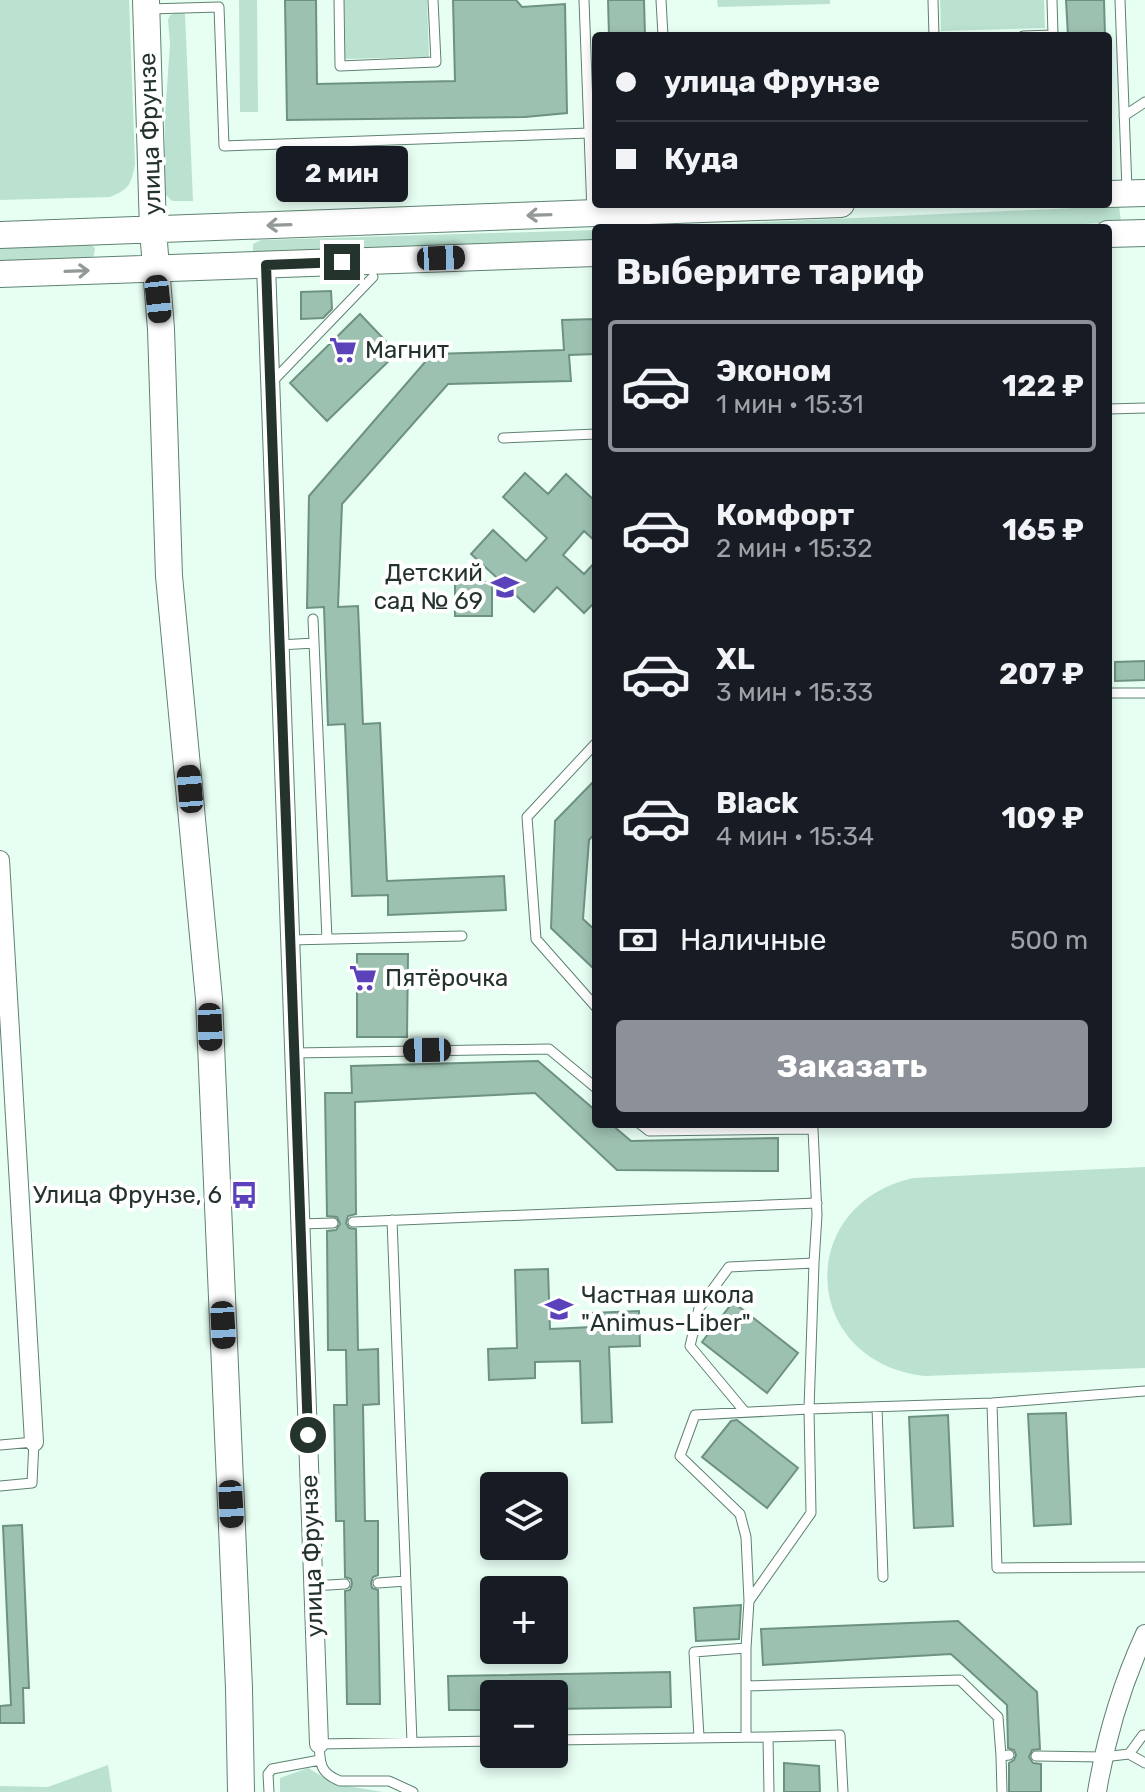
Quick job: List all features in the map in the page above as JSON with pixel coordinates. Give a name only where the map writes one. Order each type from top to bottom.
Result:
[{"type":"main road","name":"улица Фрунзе","points":[[146,5],[169,576],[209,999],[241,1792]]},
{"type":"main road","points":[[0,235],[730,208]]},
{"type":"main road","points":[[1112,234],[1145,233]]},
{"type":"main road","points":[[0,274],[592,253]]},
{"type":"street","name":"улица Фрунзе","points":[[266,265],[319,1752]]},
{"type":"street","points":[[0,860],[34,1442]]},
{"type":"street","points":[[1097,1792],[1103,1757],[1125,1683],[1145,1634]]},
{"type":"lane","points":[[339,0],[340,66],[436,62],[433,0]]},
{"type":"lane","points":[[584,0],[592,213]]},
{"type":"lane","points":[[661,0],[663,32]]},
{"type":"lane","points":[[933,0],[934,32]]},
{"type":"lane","points":[[1052,0],[1053,32]]},
{"type":"lane","points":[[1120,0],[1127,193]]},
{"type":"lane","points":[[146,5],[219,3],[224,146],[589,133]]},
{"type":"lane","points":[[1124,116],[1145,102]]},
{"type":"lane","points":[[271,383],[373,277]]},
{"type":"lane","points":[[1112,409],[1145,408]]},
{"type":"lane","points":[[503,438],[592,434]]},
{"type":"lane","points":[[313,619],[327,939]]},
{"type":"lane","points":[[280,645],[314,643]]},
{"type":"lane","points":[[1112,693],[1145,693]]},
{"type":"lane","points":[[592,747],[527,817],[536,939],[592,1002]]},
{"type":"lane","points":[[290,940],[462,936]]},
{"type":"lane","points":[[294,1053],[549,1049],[592,1085]]},
{"type":"lane","points":[[645,1128],[649,1131],[813,1129],[817,1203],[809,1409],[811,1513],[749,1601]]},
{"type":"lane","points":[[353,1222],[817,1203]]},
{"type":"lane","points":[[392,1220],[412,1742]]},
{"type":"lane","points":[[300,1224],[333,1223]]},
{"type":"lane","points":[[745,1412],[690,1346],[699,1308],[729,1267],[814,1263]]},
{"type":"lane","points":[[746,1737],[749,1601],[746,1537],[740,1514],[680,1456],[695,1415],[992,1403],[1145,1391]]},
{"type":"lane","points":[[992,1403],[997,1568],[1145,1567]]},
{"type":"lane","points":[[877,1407],[883,1577]]},
{"type":"lane","points":[[0,1445],[34,1442],[32,1483],[0,1486]]},
{"type":"lane","points":[[378,1583],[406,1581]]},
{"type":"lane","points":[[313,1586],[345,1584]]},
{"type":"lane","points":[[699,1737],[694,1652],[746,1648]]},
{"type":"lane","points":[[746,1686],[960,1680],[998,1717],[1005,1756],[1002,1792]]},
{"type":"lane","points":[[568,1740],[840,1735],[843,1792]]},
{"type":"lane","points":[[1129,1754],[1145,1735]]},
{"type":"lane","points":[[768,1737],[769,1792]]},
{"type":"lane","points":[[269,1792],[268,1774],[272,1769],[319,1752],[412,1742],[480,1741]]},
{"type":"lane","points":[[319,1752],[320,1764],[328,1774],[340,1781],[389,1781],[413,1792]]},
{"type":"lane","points":[[1036,1756],[1103,1757],[1129,1754],[1145,1763]]},
{"type":"green space","points":[[0,0],[129,0],[135,164],[131,181],[122,191],[110,197],[0,200]]},
{"type":"green space","points":[[239,0],[257,0],[258,112],[240,112]]},
{"type":"green space","points":[[344,0],[427,0],[429,57],[345,59]]},
{"type":"green space","points":[[717,0],[830,0],[830,4],[718,7]]},
{"type":"green space","points":[[940,0],[1044,0],[1045,28],[941,31]]},
{"type":"green space","points":[[185,14],[193,201],[172,201],[164,193],[170,44],[168,20],[170,15]]},
{"type":"green space","points":[[1119,206],[1121,222],[725,224],[1112,208]]},
{"type":"green space","points":[[592,230],[592,245],[260,256],[253,251],[253,244],[261,240]]},
{"type":"green space","points":[[91,245],[95,248],[91,258],[0,262],[0,247]]},
{"type":"green space","points":[[1145,1167],[1145,1368],[925,1376],[884,1365],[854,1343],[835,1314],[828,1282],[831,1249],[847,1218],[874,1194],[913,1178]]},
{"type":"green space","points":[[108,1765],[112,1792],[0,1792],[0,1786],[48,1787]]},
{"type":"green space","points":[[308,1768],[335,1784],[383,1792],[280,1792],[280,1778]]},
{"type":"building","points":[[285,0],[316,0],[317,84],[455,81],[453,0],[516,0],[522,7],[565,4],[567,113],[525,117],[287,120]]},
{"type":"building","points":[[608,0],[644,0],[645,32],[609,32]]},
{"type":"building","points":[[1066,0],[1104,0],[1105,32],[1068,32]]},
{"type":"building","points":[[395,164],[395,190],[340,192],[339,165]]},
{"type":"building","points":[[331,291],[332,309],[323,318],[301,319],[301,292]]},
{"type":"building","points":[[360,314],[397,353],[327,421],[290,383]]},
{"type":"building","points":[[592,319],[592,354],[569,355],[571,381],[448,384],[342,504],[338,607],[358,606],[363,724],[380,723],[387,881],[504,876],[506,910],[388,915],[388,895],[352,896],[345,724],[328,725],[324,607],[307,608],[309,496],[432,354],[564,350],[562,320]]},
{"type":"building","points":[[525,473],[548,494],[566,474],[592,498],[592,538],[584,531],[563,555],[584,574],[592,565],[592,605],[584,613],[557,587],[534,612],[471,554],[493,530],[526,561],[547,538],[503,497]]},
{"type":"building","points":[[455,582],[492,582],[492,616],[455,616]]},
{"type":"building","points":[[1145,661],[1145,680],[1115,681],[1115,662]]},
{"type":"building","points":[[592,783],[592,837],[589,840],[583,919],[592,927],[592,967],[551,928],[555,821]]},
{"type":"building","points":[[357,954],[408,954],[407,1037],[357,1037]]},
{"type":"building","points":[[538,1061],[592,1108],[592,1128],[616,1128],[631,1141],[778,1138],[778,1171],[617,1170],[535,1093],[355,1102],[356,1214],[348,1216],[346,1223],[349,1228],[356,1229],[358,1350],[378,1349],[379,1404],[363,1405],[365,1521],[378,1521],[378,1575],[373,1577],[371,1583],[372,1588],[378,1590],[380,1704],[347,1704],[345,1591],[350,1590],[352,1584],[351,1579],[345,1577],[344,1521],[336,1521],[334,1405],[347,1405],[346,1350],[328,1350],[327,1231],[336,1230],[340,1224],[337,1217],[327,1216],[325,1093],[352,1093],[351,1066]]},
{"type":"building","points":[[548,1269],[550,1329],[592,1327],[591,1313],[639,1311],[640,1346],[609,1347],[612,1422],[582,1423],[580,1361],[535,1362],[535,1378],[489,1380],[488,1349],[517,1348],[515,1270]]},
{"type":"building","points":[[733,1302],[798,1353],[767,1393],[702,1342]]},
{"type":"building","points":[[1066,1413],[1071,1524],[1034,1526],[1028,1414]]},
{"type":"building","points":[[948,1415],[953,1526],[914,1528],[909,1417]]},
{"type":"building","points":[[737,1420],[798,1468],[767,1508],[702,1457],[731,1421]]},
{"type":"building","points":[[22,1525],[29,1688],[23,1688],[24,1723],[0,1723],[0,1706],[11,1705],[3,1526]]},
{"type":"building","points":[[741,1605],[739,1639],[696,1641],[694,1608]]},
{"type":"building","points":[[958,1621],[1037,1692],[1040,1749],[1032,1750],[1029,1757],[1033,1763],[1041,1764],[1041,1792],[1009,1792],[1009,1763],[1016,1755],[1014,1750],[1008,1748],[1007,1705],[951,1654],[763,1665],[761,1629]]},
{"type":"building","points":[[670,1672],[671,1707],[568,1709],[568,1680],[480,1680],[480,1710],[449,1710],[448,1676]]},
{"type":"building","points":[[784,1763],[819,1766],[820,1792],[784,1792]]},
{"type":"place","name":"Магнит","points":[[343,350]]},
{"type":"place","name":"Детский сад № 69","points":[[505,587]]},
{"type":"place","name":"Пятёрочка","points":[[363,978]]},
{"type":"place","name":"Улица Фрунзе, 6","points":[[244,1195]]},
{"type":"place","name":"Частная школа \"Animus-Liber\"","points":[[559,1309]]},
{"type":"route","points":[[308,1435],[266,265],[342,262]]}]
